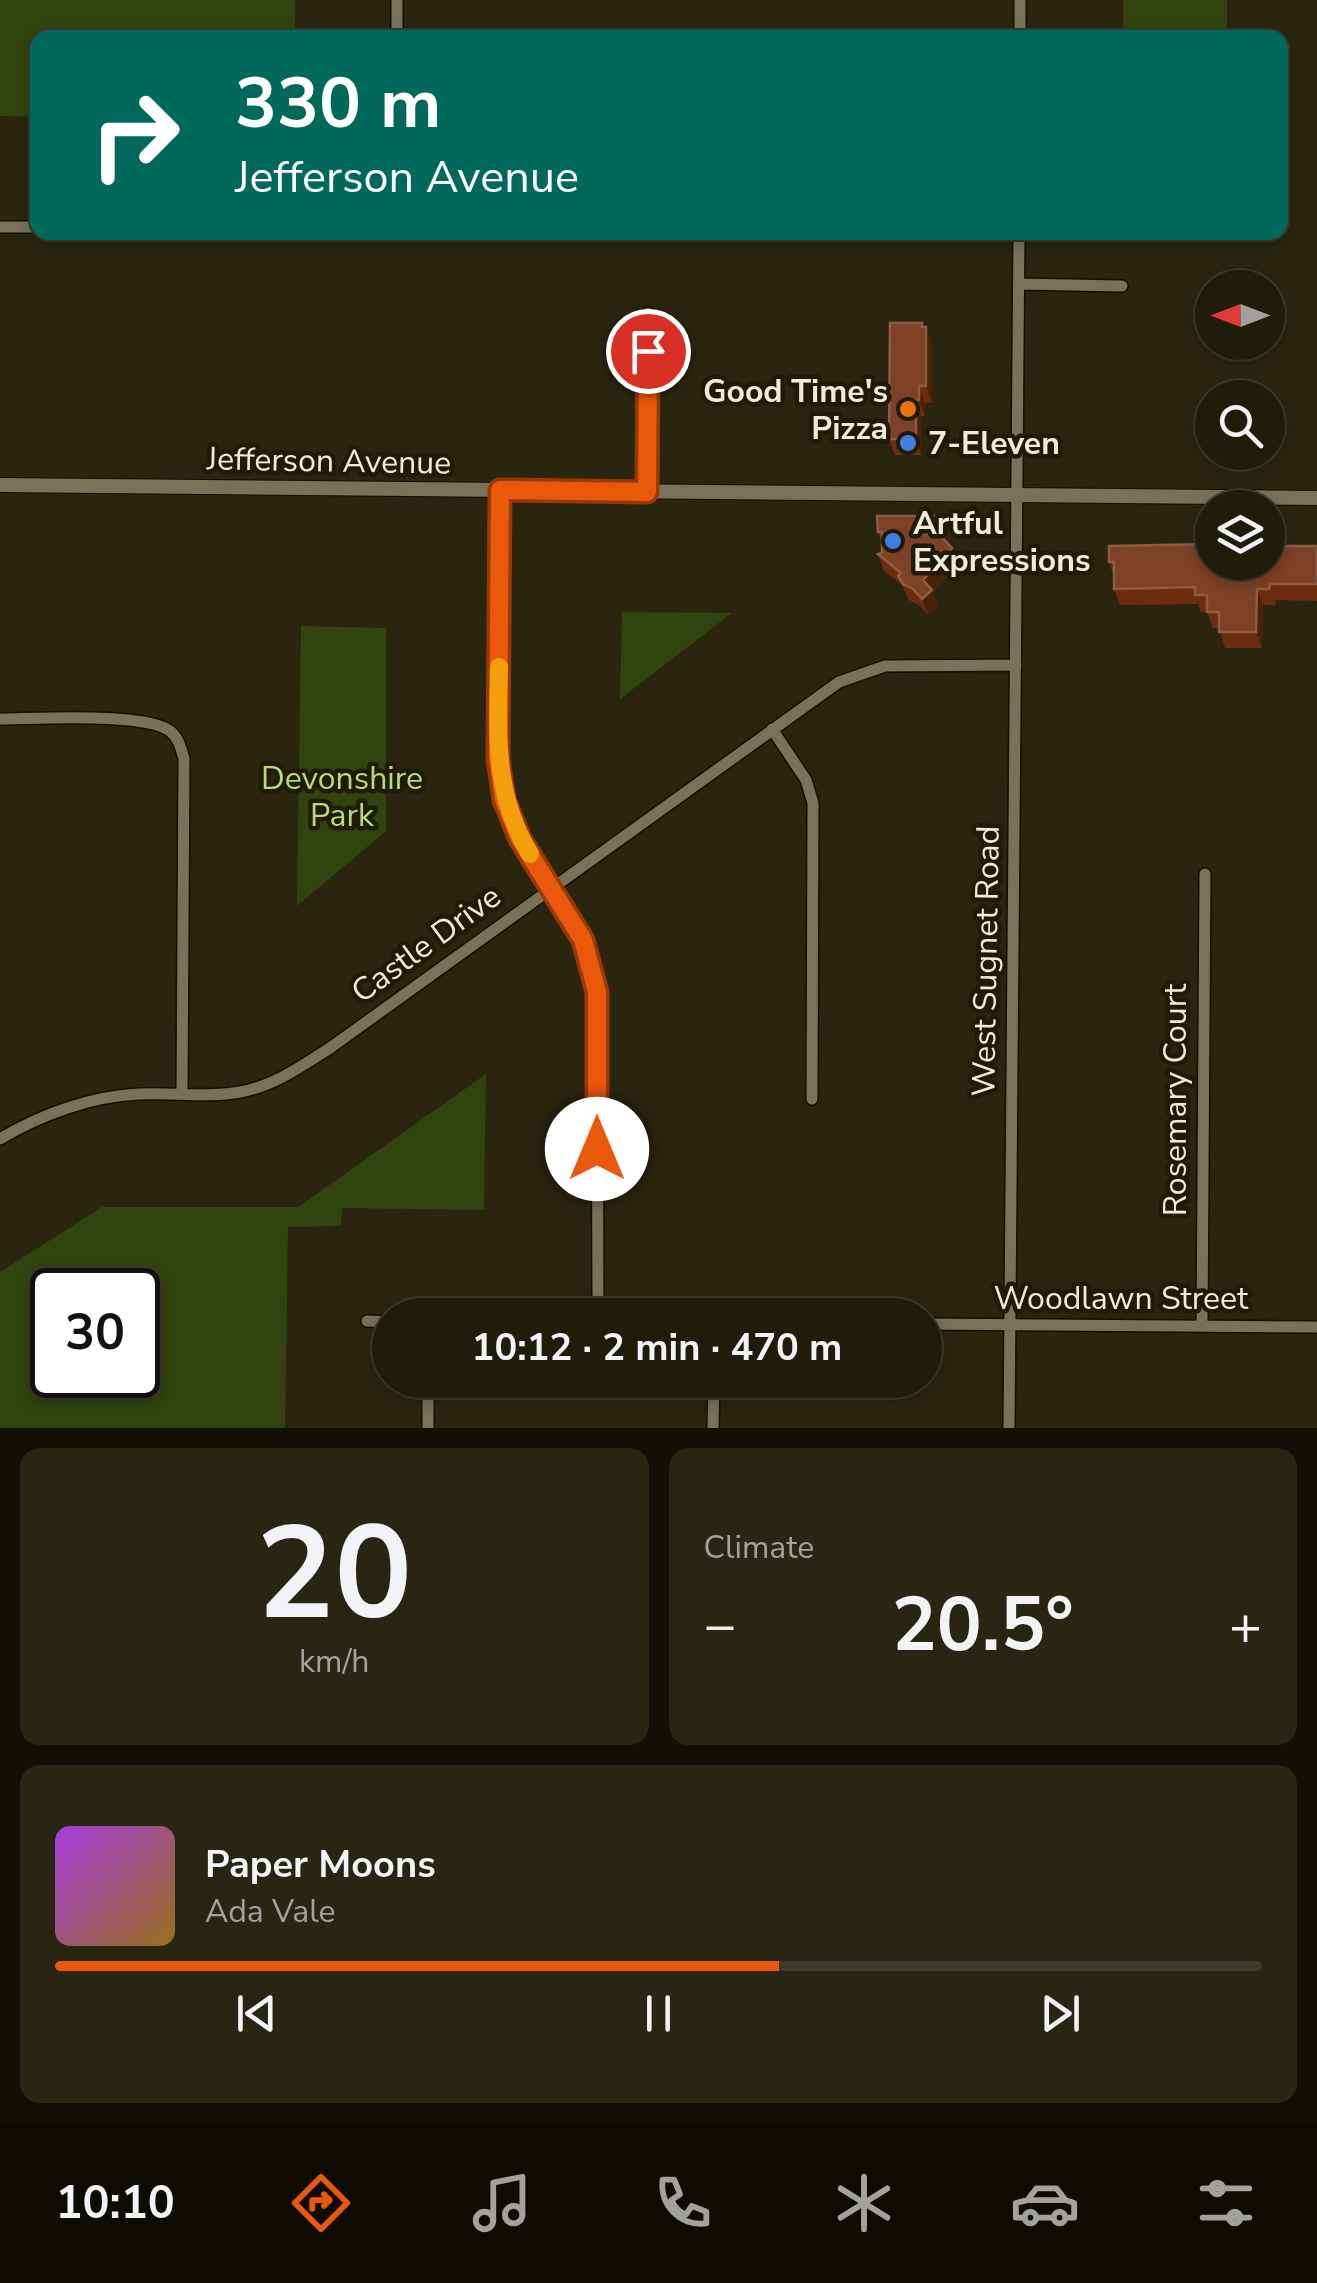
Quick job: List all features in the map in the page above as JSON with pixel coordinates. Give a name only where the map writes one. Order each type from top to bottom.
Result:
[{"type":"street","points":[[396,30],[397,0]]},
{"type":"street","points":[[1020,0],[1020,30]]},
{"type":"street","points":[[0,226],[30,227]]},
{"type":"street","name":"West Sugnet Road","points":[[1009,1428],[1019,240]]},
{"type":"street","points":[[1019,284],[1122,286]]},
{"type":"street","points":[[647,492],[648,313]]},
{"type":"street","name":"Jefferson Avenue","points":[[0,485],[1317,498]]},
{"type":"street","points":[[500,490],[498,759],[504,800],[520,839],[583,940],[597,992],[598,1298]]},
{"type":"street","name":"Castle Drive","points":[[0,1139],[24,1124],[73,1107],[135,1094],[239,1092],[281,1078],[330,1048],[838,682],[865,671],[908,664],[1016,666]]},
{"type":"street","points":[[0,719],[148,721],[172,732],[180,744],[184,759],[182,1094]]},
{"type":"street","points":[[772,729],[806,780],[814,803],[812,1099]]},
{"type":"street","name":"Rosemary Court","points":[[1202,1326],[1204,874]]},
{"type":"street","points":[[368,1321],[372,1321]]},
{"type":"street","name":"Woodlawn Street","points":[[942,1324],[1317,1327]]},
{"type":"street","points":[[428,1398],[428,1428]]},
{"type":"street","points":[[714,1398],[714,1428]]},
{"type":"green space","points":[[0,0],[295,0],[295,30],[30,30],[30,117],[0,116]]},
{"type":"green space","points":[[1123,0],[1227,0],[1227,30],[1123,30]]},
{"type":"green space","points":[[622,612],[732,613],[620,699]]},
{"type":"green space","name":"Devonshire Park","points":[[301,626],[386,628],[386,831],[297,906]]},
{"type":"green space","points":[[486,1074],[484,1210],[342,1208],[341,1226],[288,1227],[285,1428],[0,1428],[0,1272],[102,1207],[298,1207]]},
{"type":"building","points":[[890,323],[922,323],[926,327],[926,386],[919,386],[916,400],[916,439],[889,439]]},
{"type":"building","points":[[877,516],[934,516],[934,529],[952,548],[923,580],[932,590],[922,599],[903,584],[898,576],[901,573],[878,554],[882,553],[882,532],[878,532]]},
{"type":"building","points":[[1195,544],[1195,580],[1285,580],[1285,546],[1317,546],[1317,584],[1270,584],[1269,589],[1257,589],[1256,632],[1219,632],[1219,612],[1207,612],[1207,595],[1195,595],[1195,587],[1114,589],[1114,562],[1109,562],[1109,546]]},
{"type":"slow traffic","points":[[499,667],[498,759],[504,800],[530,854]]},
{"type":"place","name":"Good Time's Pizza","points":[[908,409]]},
{"type":"place","name":"7-Eleven","points":[[908,443]]},
{"type":"place","name":"Artful Expressions","points":[[893,541]]},
{"type":"route","points":[[597,1149],[597,992],[583,940],[520,839],[504,800],[498,759],[500,490],[647,492],[648,351]]}]
